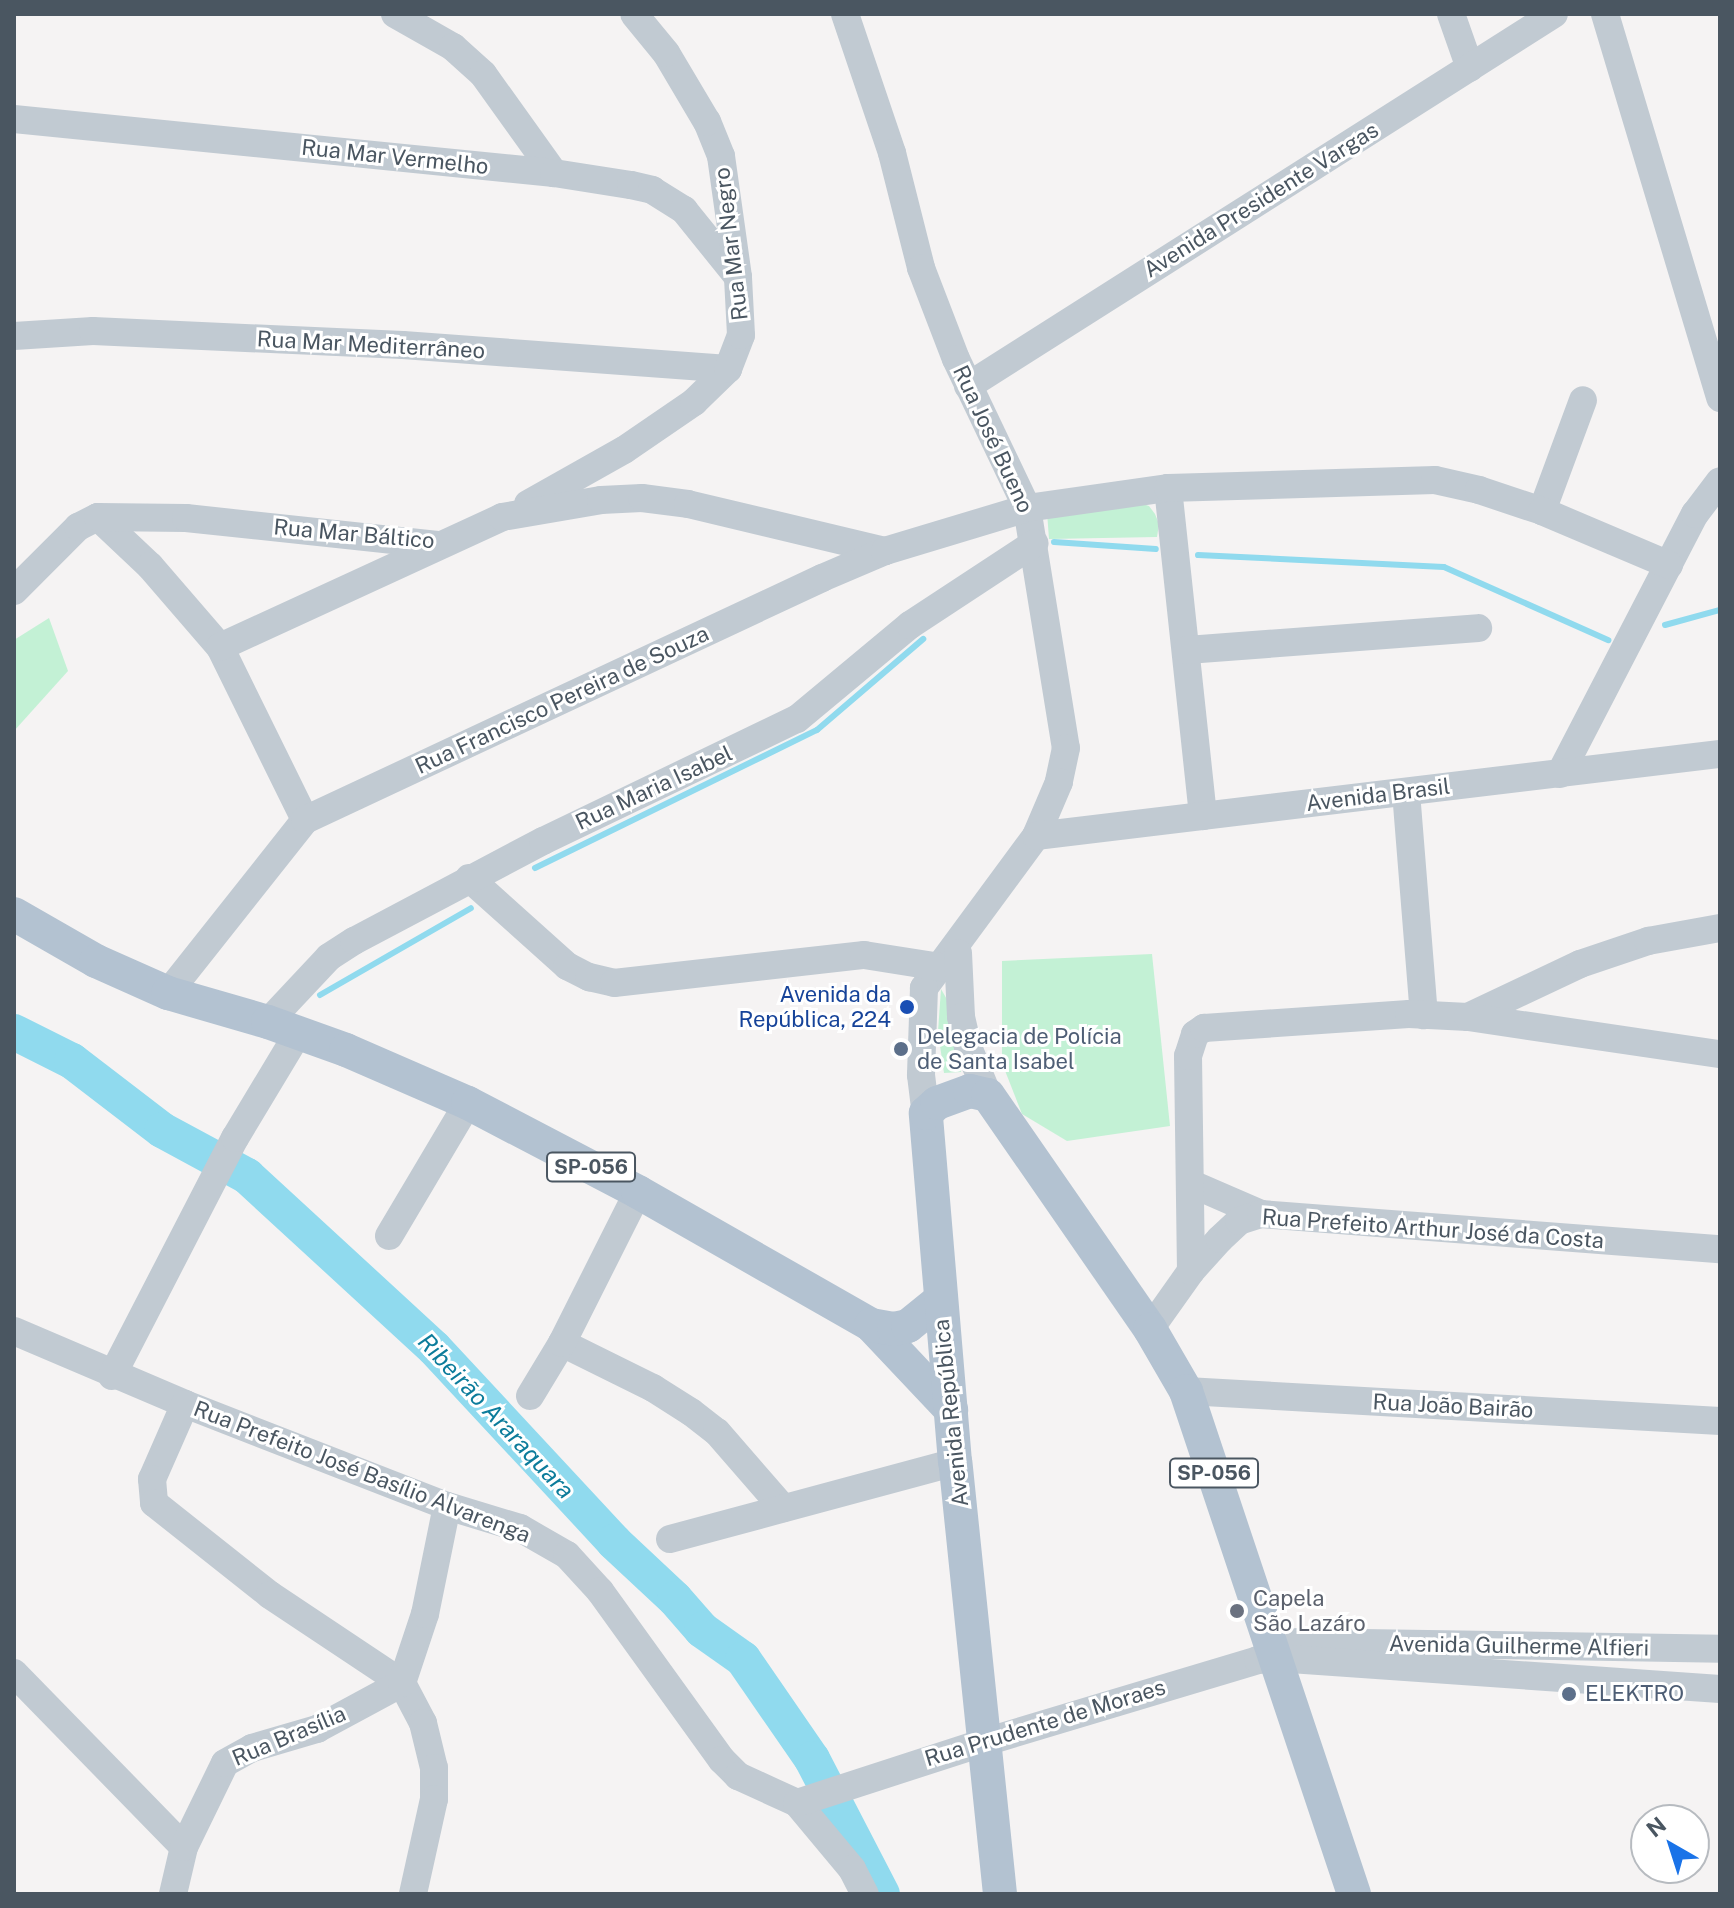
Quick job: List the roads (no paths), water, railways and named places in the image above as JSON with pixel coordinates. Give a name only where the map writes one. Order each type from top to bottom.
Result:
[{"type":"main road","name":"SP-056","points":[[14,914],[96,961],[168,993],[283,1027],[468,1103],[638,1192],[871,1325],[951,1410]]},
{"type":"main road","points":[[926,1113],[953,1095],[970,1091],[988,1095]]},
{"type":"main road","name":"SP-056","points":[[988,1095],[1150,1329],[1186,1391],[1354,1894]]},
{"type":"main road","name":"Avenida República","points":[[926,1113],[955,1462],[1000,1894]]},
{"type":"main road","points":[[871,1325],[894,1329],[908,1326],[940,1300]]},
{"type":"street","points":[[395,14],[453,47],[483,74],[554,173]]},
{"type":"street","name":"Rua Mar Negro","points":[[502,517],[624,450],[694,402],[728,369],[741,335],[738,277],[721,156],[712,133],[666,53],[634,14]]},
{"type":"street","name":"Rua José Bueno","points":[[845,14],[892,153],[921,268],[968,386],[1027,508],[1066,748],[1059,782],[1036,836],[951,961]]},
{"type":"street","points":[[1451,14],[1470,68]]},
{"type":"street","name":"Avenida Presidente Vargas","points":[[968,386],[1554,14]]},
{"type":"street","points":[[1605,14],[1720,398]]},
{"type":"street","name":"Rua Mar Vermelho","points":[[14,119],[554,173],[631,185],[670,199],[684,210],[738,277]]},
{"type":"street","name":"Rua Mar Mediterrâneo","points":[[14,336],[93,331],[403,345],[728,369]]},
{"type":"street","points":[[1542,511],[1583,400]]},
{"type":"street","name":"Rua Francisco Pereira de Souza","points":[[168,993],[305,820],[885,551],[1027,508],[1168,488],[1435,480],[1479,490],[1542,511],[1669,565]]},
{"type":"street","points":[[1560,774],[1695,514],[1720,481]]},
{"type":"street","points":[[1168,488],[1203,816]]},
{"type":"street","name":"Rua Mar Báltico","points":[[98,517],[186,518],[439,545],[502,517],[601,500],[642,498],[688,504],[885,551]]},
{"type":"street","points":[[14,591],[78,527],[98,517],[150,566],[220,647],[305,820]]},
{"type":"street","points":[[979,523],[995,545],[997,556],[993,569]]},
{"type":"street","name":"Rua Maria Isabel","points":[[112,1376],[235,1138],[283,1027],[329,957],[469,878],[797,719],[910,625],[1035,543]]},
{"type":"street","points":[[220,647],[439,545]]},
{"type":"street","points":[[1187,650],[1478,628]]},
{"type":"street","name":"Avenida Brasil","points":[[1036,836],[1720,754]]},
{"type":"street","points":[[1406,792],[1424,1015]]},
{"type":"street","points":[[469,878],[567,966],[589,977],[614,983],[648,982],[784,962],[864,955],[951,961],[968,1047],[988,1095]]},
{"type":"street","points":[[1468,1017],[1580,964],[1648,941],[1720,928]]},
{"type":"street","name":"Avenida República","points":[[926,1113],[921,1075],[922,998],[951,961]]},
{"type":"street","points":[[1191,1271],[1188,1056],[1195,1034],[1219,1026],[1424,1015],[1468,1017],[1720,1054]]},
{"type":"street","points":[[389,1236],[468,1103]]},
{"type":"street","points":[[1192,1184],[1261,1214]]},
{"type":"street","points":[[530,1396],[562,1343],[638,1192]]},
{"type":"street","name":"Rua Prefeito Arthur José da Costa","points":[[1150,1329],[1191,1271],[1239,1221],[1261,1214],[1720,1249]]},
{"type":"street","name":"Rua Prefeito José Basílio Alvarenga","points":[[14,1331],[112,1376],[447,1506],[520,1528],[567,1555],[592,1580],[722,1760],[738,1776],[818,1795]]},
{"type":"street","points":[[562,1343],[653,1388],[691,1412],[717,1432],[783,1508]]},
{"type":"street","name":"Rua João Bairão","points":[[1186,1391],[1720,1421]]},
{"type":"street","points":[[185,1404],[152,1479],[154,1503],[270,1595],[402,1683],[423,1723],[434,1768],[434,1799],[413,1894]]},
{"type":"street","points":[[670,1539],[955,1462]]},
{"type":"street","points":[[402,1683],[425,1614],[447,1506]]},
{"type":"street","name":"Avenida Guilherme Alfieri","points":[[1273,1650],[1720,1649]]},
{"type":"street","name":"Avenida Guilherme Alfieri","points":[[1273,1650],[1720,1689]]},
{"type":"street","name":"Rua Prudente de Moraes","points":[[818,1795],[1241,1663],[1273,1650]]},
{"type":"street","points":[[14,1673],[184,1847]]},
{"type":"street","name":"Rua Brasília","points":[[173,1894],[184,1847],[225,1763],[252,1748],[317,1729],[402,1683]]},
{"type":"street","points":[[818,1795],[865,1894]]},
{"type":"waterway","points":[[1054,542],[1156,549]]},
{"type":"waterway","points":[[1198,555],[1444,567],[1608,640]]},
{"type":"waterway","points":[[1665,625],[1720,610]]},
{"type":"waterway","points":[[535,868],[817,730],[923,639]]},
{"type":"waterway","points":[[320,995],[471,908]]},
{"type":"waterway","name":"Ribeirão Araraquara","points":[[14,1032],[72,1061],[162,1130],[247,1176],[434,1348],[614,1542],[675,1599],[702,1630],[743,1659],[812,1759],[882,1894]]},
{"type":"place","name":"Avenida da República, 224","points":[[907,1007]]},
{"type":"place","name":"Delegacia de Polícia de Santa Isabel","points":[[901,1049]]},
{"type":"place","name":"Capela São Lazáro","points":[[1237,1611]]},
{"type":"place","name":"ELEKTRO","points":[[1569,1694]]}]
